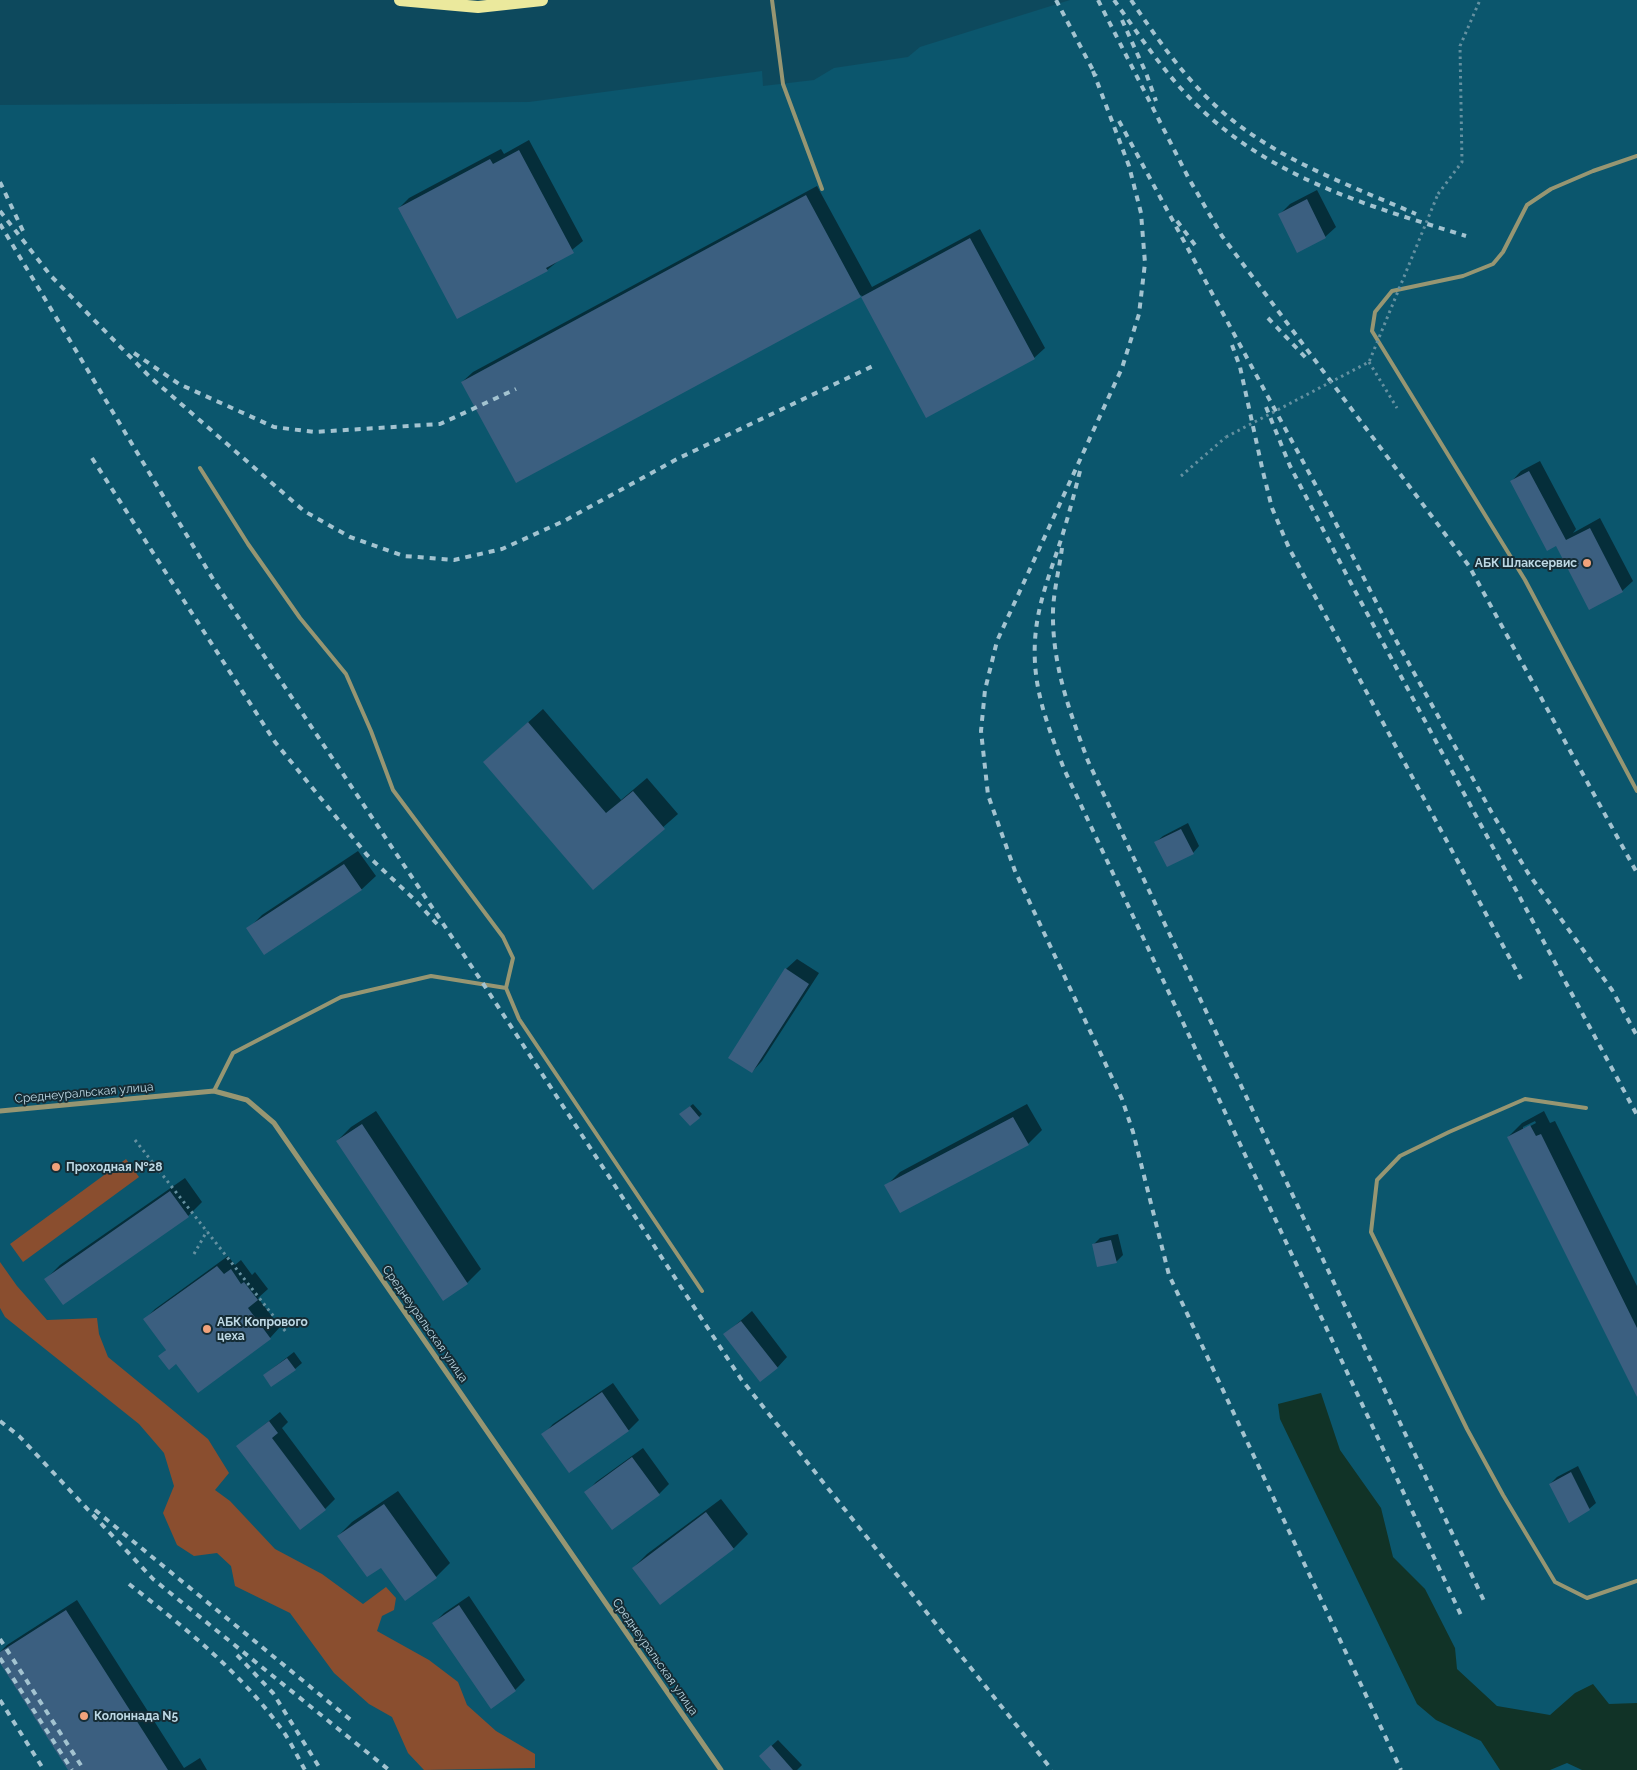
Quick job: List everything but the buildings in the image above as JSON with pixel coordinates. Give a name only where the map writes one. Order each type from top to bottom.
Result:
[{"type":"main road","points":[[400,0],[478,7],[542,0]]},
{"type":"street","name":"Среднеуральская улица","points":[[0,1111],[214,1091],[247,1100],[274,1123],[721,1770]]},
{"type":"lane","points":[[772,0],[784,84],[822,188]]},
{"type":"lane","points":[[1637,156],[1593,171],[1551,189],[1527,205],[1503,252],[1493,264],[1463,276],[1392,291],[1375,312],[1372,331],[1526,580],[1637,790]]},
{"type":"lane","points":[[200,468],[248,544],[300,618],[346,674],[371,731],[393,790],[503,937],[513,958],[506,988],[519,1019],[702,1291]]},
{"type":"lane","points":[[214,1091],[234,1053],[341,997],[431,976],[506,988]]},
{"type":"lane","points":[[1586,1108],[1524,1098],[1400,1156],[1377,1180],[1370,1232],[1467,1429],[1503,1495],[1555,1582],[1587,1598],[1637,1581]]},
{"type":"path","points":[[1181,476],[1226,437],[1369,362],[1438,194],[1462,162],[1460,46],[1480,0]]},
{"type":"path","points":[[1369,362],[1397,408]]},
{"type":"path","points":[[136,1140],[286,1332]]},
{"type":"path","points":[[194,1254],[207,1231]]},
{"type":"shaded area","points":[[1070,0],[1637,0],[1637,1770],[0,1770],[0,105],[529,102],[762,71],[763,86],[814,80],[834,68],[908,57],[920,47]]},
{"type":"shaded area","points":[[126,1159],[139,1177],[23,1262],[10,1244]]},
{"type":"shaded area","points":[[0,1262],[17,1286],[47,1320],[97,1318],[99,1334],[108,1357],[208,1439],[229,1473],[215,1490],[230,1501],[275,1549],[322,1574],[363,1604],[386,1587],[396,1598],[394,1610],[382,1616],[377,1631],[429,1660],[458,1682],[467,1705],[496,1731],[535,1754],[535,1768],[424,1770],[408,1753],[392,1717],[369,1704],[334,1673],[290,1613],[235,1586],[231,1566],[217,1553],[194,1556],[177,1545],[163,1513],[174,1486],[164,1453],[139,1424],[5,1317],[0,1308]]},
{"type":"shaded area","points":[[1321,1393],[1340,1450],[1381,1508],[1393,1557],[1425,1589],[1455,1648],[1457,1669],[1497,1706],[1550,1715],[1575,1693],[1593,1684],[1609,1704],[1637,1703],[1637,1770],[1582,1770],[1567,1763],[1550,1770],[1500,1770],[1481,1741],[1436,1720],[1417,1704],[1280,1419],[1278,1404]]},
{"type":"railway","points":[[1056,0],[1096,76]]},
{"type":"railway","points":[[1098,0],[1188,177],[1222,236],[1469,566],[1637,873]]},
{"type":"railway","points":[[1114,0],[1136,32],[1185,93],[1198,107],[1241,142],[1301,177],[1333,191],[1366,204],[1466,236]]},
{"type":"railway","points":[[1131,0],[1180,68],[1208,99],[1240,126],[1281,153],[1348,185],[1416,214]]},
{"type":"railway","points":[[1122,20],[1146,73],[1156,101]]},
{"type":"railway","points":[[1093,71],[1129,166],[1141,213],[1145,263],[1139,314],[1122,368],[997,641],[985,690],[981,731],[988,795],[1015,871],[1122,1099],[1133,1132],[1169,1275],[1401,1770]]},
{"type":"railway","points":[[1119,121],[1327,506],[1393,635],[1492,813],[1528,873],[1612,990],[1637,1036]]},
{"type":"railway","points":[[0,182],[23,231]]},
{"type":"railway","points":[[0,211],[51,276],[149,376],[304,511],[350,537],[404,556],[454,560],[502,549],[564,521],[677,459],[875,365]]},
{"type":"railway","points":[[1177,221],[1198,249]]},
{"type":"railway","points":[[0,224],[216,584],[484,985],[741,1379],[1052,1770]]},
{"type":"railway","points":[[1268,318],[1307,359]]},
{"type":"railway","points":[[1232,345],[1240,367],[1272,508],[1289,548],[1521,979]]},
{"type":"railway","points":[[134,353],[179,384],[274,427],[314,432],[440,424],[516,389]]},
{"type":"railway","points":[[1266,407],[1290,466],[1354,589],[1637,1115]]},
{"type":"railway","points":[[92,458],[275,742],[367,855],[416,901],[437,924]]},
{"type":"railway","points":[[1080,471],[1064,530],[1043,595],[1036,627],[1036,677],[1050,730],[1064,769],[1461,1615]]},
{"type":"railway","points":[[1062,548],[1053,620],[1056,657],[1064,692],[1088,761],[1485,1603]]},
{"type":"railway","points":[[0,1421],[19,1436],[153,1579],[389,1770]]},
{"type":"railway","points":[[95,1510],[352,1721]]},
{"type":"railway","points":[[129,1584],[209,1650],[264,1706],[284,1732],[305,1770]]},
{"type":"railway","points":[[0,1639],[84,1770]]},
{"type":"railway","points":[[237,1655],[273,1693],[321,1770]]},
{"type":"railway","points":[[0,1658],[72,1770]]},
{"type":"railway","points":[[0,1700],[44,1770]]},
{"type":"place","name":"АБК Шлаксервис","points":[[1587,563]]},
{"type":"place","name":"Проходная №28","points":[[56,1167]]},
{"type":"place","name":"АБК Копрового цеха","points":[[207,1329]]},
{"type":"place","name":"Колоннада N5","points":[[84,1716]]}]
